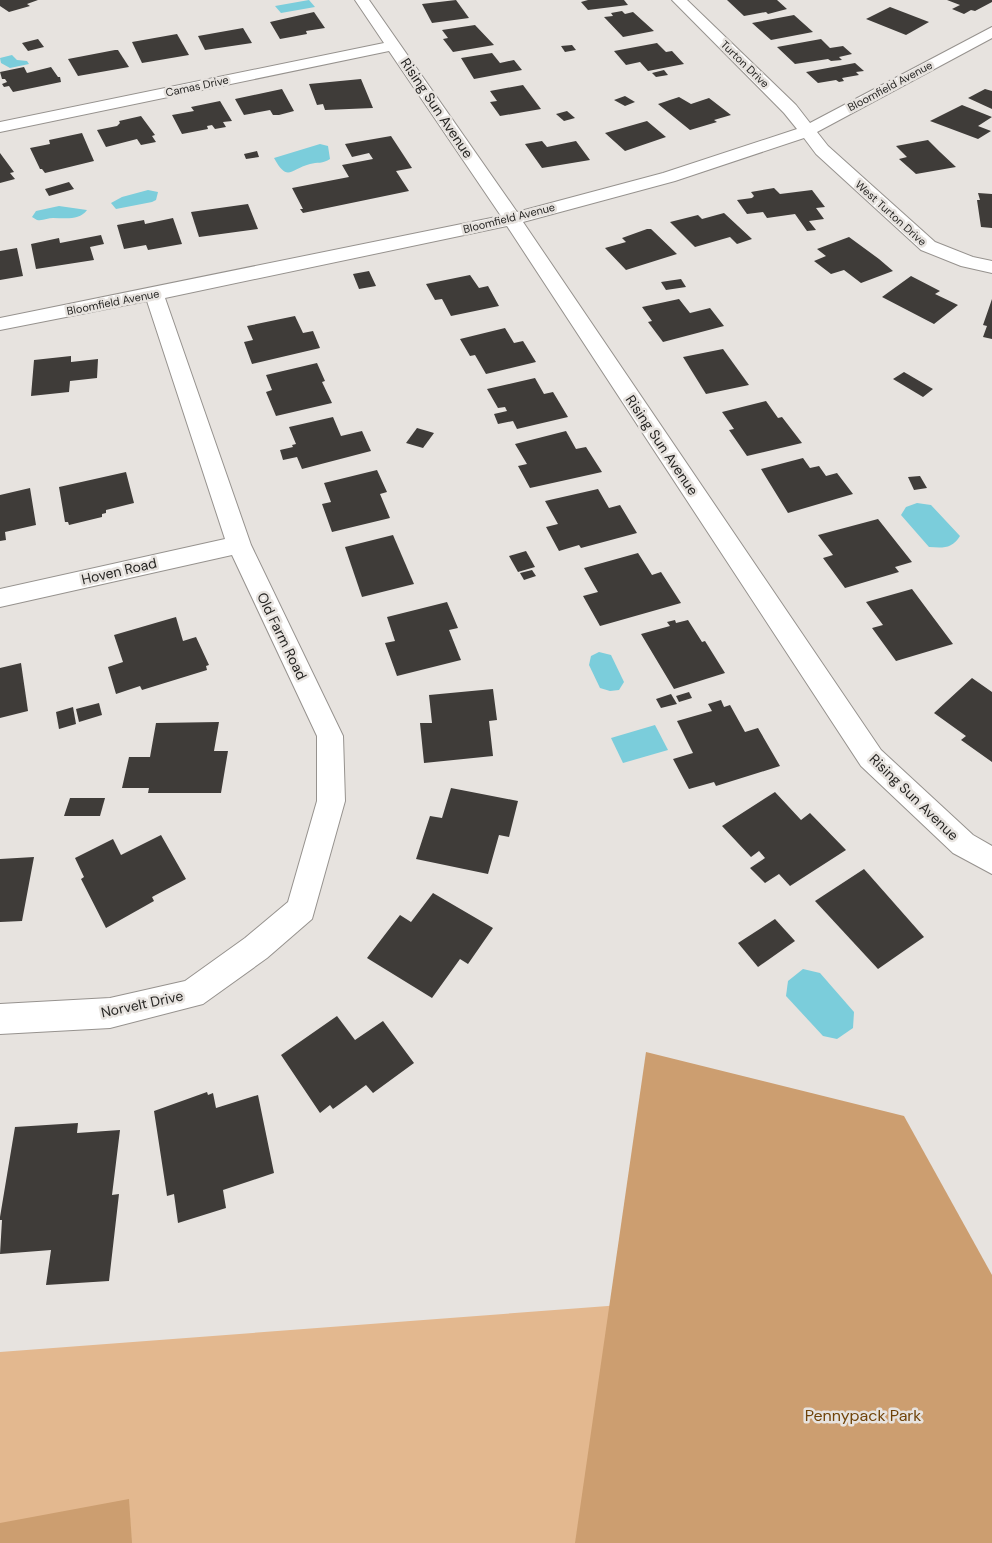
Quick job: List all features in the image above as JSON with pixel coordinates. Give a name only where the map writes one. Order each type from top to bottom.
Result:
[{"type":"street","name":"Rising Sun Avenue","points":[[362,0],[512,219],[871,758],[963,844],[992,861]]},
{"type":"street","name":"Turton Drive","points":[[679,0],[790,109],[807,131]]},
{"type":"street","name":"Bloomfield Avenue","points":[[0,324],[154,294],[512,219],[727,160],[807,131],[992,32]]},
{"type":"street","name":"Camas Drive","points":[[0,126],[394,45]]},
{"type":"street","name":"West Turton Drive","points":[[807,131],[822,150],[928,246],[968,262],[992,267]]},
{"type":"street","name":"Old Farm Road","points":[[154,294],[239,545],[330,736],[331,801],[301,910],[242,958]]},
{"type":"street","name":"Hoven Road","points":[[0,598],[239,545]]},
{"type":"street","name":"Norvelt Drive","points":[[0,1019],[110,1013],[192,994],[242,958]]},
{"type":"green space","points":[[646,1052],[904,1116],[992,1275],[992,1543],[575,1543]]},
{"type":"green space","name":"Pennypack Park","points":[[992,1277],[992,1543],[0,1543],[0,1352]]},
{"type":"green space","points":[[129,1499],[132,1543],[0,1543],[0,1523]]},
{"type":"water","points":[[309,0],[315,7],[281,13],[275,6]]},
{"type":"water","points":[[12,55],[17,60],[27,61],[29,64],[10,68],[1,63],[0,58]]},
{"type":"water","points":[[320,144],[328,146],[330,159],[325,162],[310,164],[286,172],[274,158]]},
{"type":"water","points":[[148,190],[158,192],[156,200],[116,209],[111,203],[122,197]]},
{"type":"water","points":[[59,206],[87,210],[84,214],[72,218],[37,220],[32,217],[36,211]]},
{"type":"water","points":[[917,503],[931,505],[960,536],[954,543],[947,547],[929,547],[901,515],[906,507]]},
{"type":"water","points":[[599,652],[611,655],[624,682],[619,690],[610,691],[600,688],[589,665],[591,656]]},
{"type":"water","points":[[655,725],[668,750],[623,763],[611,738]]},
{"type":"water","points":[[803,969],[820,973],[854,1012],[853,1028],[837,1039],[823,1036],[786,996],[788,981]]},
{"type":"building","points":[[0,0],[38,0],[27,4],[30,6],[9,12],[0,6]]},
{"type":"building","points":[[456,0],[469,18],[432,23],[422,4]]},
{"type":"building","points":[[588,0],[624,0],[628,5],[588,10],[581,2]]},
{"type":"building","points":[[727,0],[777,0],[787,9],[768,14],[766,12],[744,16]]},
{"type":"building","points":[[947,0],[992,0],[992,2],[975,11],[971,10],[964,14],[952,9],[960,5]]},
{"type":"building","points":[[890,7],[929,22],[906,35],[866,19]]},
{"type":"building","points":[[622,11],[625,14],[633,12],[654,31],[623,37],[604,17],[613,16],[611,13]]},
{"type":"building","points":[[314,12],[325,28],[306,31],[307,34],[280,39],[270,22]]},
{"type":"building","points":[[794,15],[813,32],[771,40],[752,23]]},
{"type":"building","points":[[475,25],[494,45],[453,52],[443,39],[448,38],[442,30]]},
{"type":"building","points":[[243,28],[252,43],[205,50],[198,36]]},
{"type":"building","points":[[177,34],[189,55],[142,63],[132,42]]},
{"type":"building","points":[[38,39],[44,47],[28,51],[22,43]]},
{"type":"building","points":[[821,39],[830,48],[843,46],[852,54],[839,57],[842,60],[831,61],[828,59],[795,64],[777,47]]},
{"type":"building","points":[[657,43],[666,52],[672,51],[684,64],[648,71],[640,62],[626,65],[614,51]]},
{"type":"building","points":[[572,45],[576,50],[565,52],[561,46]]},
{"type":"building","points":[[118,50],[129,67],[78,76],[68,59]]},
{"type":"building","points":[[492,53],[500,63],[514,60],[522,70],[474,79],[461,58]]},
{"type":"building","points":[[855,63],[864,71],[856,72],[859,75],[842,78],[844,81],[839,82],[836,80],[818,83],[806,72]]},
{"type":"building","points":[[24,67],[27,73],[51,67],[60,77],[61,82],[13,92],[9,86],[4,87],[2,84],[7,82],[5,79],[2,79],[0,72]]},
{"type":"building","points":[[664,70],[668,75],[656,77],[652,73]]},
{"type":"building","points":[[361,79],[373,108],[325,110],[323,104],[317,105],[309,84]]},
{"type":"building","points":[[523,85],[541,109],[500,116],[490,102],[497,101],[490,91]]},
{"type":"building","points":[[282,89],[294,111],[273,115],[270,110],[244,115],[235,99]]},
{"type":"building","points":[[985,89],[992,91],[992,109],[968,98]]},
{"type":"building","points":[[625,96],[635,102],[625,106],[614,100]]},
{"type":"building","points":[[679,97],[691,104],[709,98],[731,115],[714,120],[717,122],[690,130],[658,104]]},
{"type":"building","points":[[220,101],[232,121],[223,122],[226,127],[215,129],[212,125],[207,126],[208,129],[182,134],[172,115],[194,111],[191,107]]},
{"type":"building","points":[[962,105],[992,117],[978,126],[991,131],[978,139],[930,121]]},
{"type":"building","points":[[567,111],[575,118],[564,121],[556,114]]},
{"type":"building","points":[[141,116],[155,135],[152,136],[156,142],[141,145],[137,139],[106,147],[97,130],[117,126],[120,123],[119,121]]},
{"type":"building","points":[[647,121],[666,137],[625,151],[605,133]]},
{"type":"building","points":[[82,133],[94,161],[45,173],[40,169],[30,148],[50,144],[49,140]]},
{"type":"building","points":[[391,136],[412,168],[396,171],[409,191],[303,213],[300,209],[303,209],[292,188],[349,177],[342,165],[373,159],[369,153],[352,157],[345,144]]},
{"type":"building","points":[[928,140],[956,167],[916,174],[899,159],[907,157],[896,146]]},
{"type":"building","points":[[542,141],[547,147],[576,141],[590,160],[542,168],[525,144]]},
{"type":"building","points":[[257,151],[259,157],[246,159],[244,154]]},
{"type":"building","points":[[0,153],[14,172],[10,173],[15,179],[0,183]]},
{"type":"building","points":[[69,182],[74,189],[49,196],[45,189]]},
{"type":"building","points":[[774,188],[780,194],[812,190],[825,207],[816,208],[824,219],[809,221],[816,230],[807,231],[795,214],[767,218],[763,212],[747,214],[737,200],[752,198],[754,196],[751,192]]},
{"type":"building","points":[[978,193],[992,194],[992,228],[981,227],[977,200],[980,200]]},
{"type":"building","points":[[248,204],[258,229],[199,237],[191,212]]},
{"type":"building","points":[[724,213],[752,239],[737,244],[730,237],[695,247],[670,222],[698,215],[702,219]]},
{"type":"building","points":[[173,218],[182,244],[148,250],[146,245],[124,249],[117,225],[144,220],[145,224]]},
{"type":"building","points":[[651,229],[677,254],[626,270],[605,248],[626,242],[622,238]]},
{"type":"building","points":[[101,235],[104,244],[90,247],[94,260],[36,269],[31,244],[59,238],[60,243]]},
{"type":"building","points":[[849,237],[893,271],[861,283],[844,270],[831,274],[814,261],[826,256],[817,249]]},
{"type":"building","points":[[17,248],[23,276],[0,280],[0,251]]},
{"type":"building","points":[[369,271],[376,286],[359,289],[353,274]]},
{"type":"building","points":[[470,275],[479,288],[488,286],[499,306],[451,316],[442,299],[435,300],[426,284]]},
{"type":"building","points":[[911,276],[940,291],[935,294],[958,305],[934,324],[882,297]]},
{"type":"building","points":[[681,279],[686,287],[666,290],[661,282]]},
{"type":"building","points":[[679,299],[690,313],[710,308],[724,326],[663,342],[648,322],[652,321],[642,307]]},
{"type":"building","points":[[992,299],[992,339],[983,337],[987,326],[983,325]]},
{"type":"building","points":[[295,316],[303,333],[313,331],[320,348],[252,364],[244,342],[253,340],[247,326]]},
{"type":"building","points":[[505,328],[514,343],[523,341],[536,362],[486,374],[475,355],[470,356],[460,339]]},
{"type":"building","points":[[723,349],[749,385],[706,394],[683,357]]},
{"type":"building","points":[[71,356],[71,362],[98,359],[97,378],[70,381],[69,392],[31,396],[34,360]]},
{"type":"building","points":[[317,363],[325,381],[322,382],[332,403],[276,416],[266,392],[272,390],[266,375]]},
{"type":"building","points":[[904,372],[933,389],[923,397],[893,379]]},
{"type":"building","points":[[535,378],[544,394],[553,392],[568,417],[517,429],[513,421],[498,424],[494,414],[507,411],[505,407],[498,408],[487,389]]},
{"type":"building","points":[[766,401],[778,418],[782,417],[802,443],[747,456],[729,430],[734,429],[722,412]]},
{"type":"building","points":[[333,417],[341,436],[362,431],[371,451],[302,469],[297,457],[283,460],[280,450],[293,447],[292,445],[296,444],[289,427]]},
{"type":"building","points":[[417,428],[434,433],[423,448],[406,443]]},
{"type":"building","points":[[566,431],[576,449],[586,447],[602,472],[530,488],[518,466],[527,464],[515,444]]},
{"type":"building","points":[[803,458],[810,468],[819,466],[826,476],[837,473],[853,494],[788,513],[761,469]]},
{"type":"building","points":[[377,470],[387,492],[380,494],[390,518],[332,532],[322,504],[331,502],[324,483]]},
{"type":"building","points":[[126,472],[134,503],[106,510],[102,517],[69,525],[68,522],[65,522],[59,487]]},
{"type":"building","points":[[920,476],[927,488],[914,490],[908,477]]},
{"type":"building","points":[[30,488],[36,525],[5,532],[6,540],[0,541],[0,495]]},
{"type":"building","points":[[598,489],[609,508],[620,505],[637,533],[581,548],[579,545],[559,551],[546,527],[558,524],[545,501]]},
{"type":"building","points":[[878,519],[912,562],[895,567],[899,572],[845,588],[823,558],[833,555],[818,535]]},
{"type":"building","points":[[393,535],[414,584],[362,597],[345,547]]},
{"type":"building","points":[[526,551],[535,567],[518,572],[509,556]]},
{"type":"building","points":[[638,553],[652,575],[661,572],[681,603],[600,626],[583,596],[598,592],[584,568]]},
{"type":"building","points":[[532,570],[536,576],[524,580],[520,573]]},
{"type":"building","points":[[912,589],[953,644],[896,661],[872,628],[883,625],[866,602]]},
{"type":"building","points":[[447,602],[458,628],[449,630],[461,660],[397,676],[385,643],[395,641],[387,617]]},
{"type":"building","points":[[176,617],[183,641],[196,637],[209,665],[206,666],[207,670],[142,690],[140,686],[116,694],[108,667],[123,662],[114,635]]},
{"type":"building","points":[[675,620],[676,623],[688,620],[702,642],[705,641],[725,673],[674,689],[641,634],[670,626],[667,622]]},
{"type":"building","points":[[21,663],[28,711],[0,718],[0,668]]},
{"type":"building","points":[[972,678],[992,692],[992,762],[961,740],[966,736],[934,713]]},
{"type":"building","points":[[493,689],[497,720],[489,721],[493,756],[424,763],[420,723],[432,723],[429,695]]},
{"type":"building","points":[[689,692],[692,698],[679,702],[676,696]]},
{"type":"building","points":[[671,694],[677,704],[661,708],[656,699]]},
{"type":"building","points":[[721,700],[724,707],[730,705],[745,732],[758,728],[780,766],[716,786],[714,782],[689,789],[673,759],[693,753],[677,721],[712,711],[708,704]]},
{"type":"building","points":[[99,703],[102,715],[79,722],[76,709]]},
{"type":"building","points":[[73,707],[76,724],[59,729],[56,712]]},
{"type":"building","points":[[219,722],[214,751],[228,751],[221,793],[148,793],[149,788],[122,788],[129,757],[150,757],[156,723]]},
{"type":"building","points":[[451,788],[518,801],[509,837],[499,835],[488,874],[416,859],[430,816],[442,818]]},
{"type":"building","points":[[775,792],[801,820],[810,813],[846,850],[790,886],[779,874],[765,883],[750,868],[765,858],[759,851],[751,857],[722,826]]},
{"type":"building","points":[[70,798],[105,798],[100,816],[64,816]]},
{"type":"building","points":[[161,835],[186,879],[152,897],[154,901],[106,928],[81,879],[84,877],[75,858],[113,839],[121,855]]},
{"type":"building","points":[[34,857],[22,921],[0,922],[0,859]]},
{"type":"building","points":[[864,869],[924,937],[878,969],[815,901]]},
{"type":"building","points":[[433,893],[493,928],[468,964],[460,959],[432,998],[367,958],[400,915],[411,922]]},
{"type":"building","points":[[775,919],[795,941],[758,967],[738,943]]},
{"type":"building","points":[[337,1016],[355,1040],[383,1021],[414,1063],[373,1093],[366,1085],[333,1109],[330,1105],[320,1113],[281,1055]]},
{"type":"building","points":[[207,1092],[208,1095],[213,1093],[216,1108],[258,1095],[274,1173],[223,1190],[226,1208],[178,1223],[174,1194],[167,1196],[154,1111]]},
{"type":"building","points":[[78,1123],[77,1133],[120,1130],[112,1195],[119,1194],[109,1281],[46,1285],[51,1250],[0,1254],[2,1220],[0,1220],[0,1217],[15,1127]]}]
